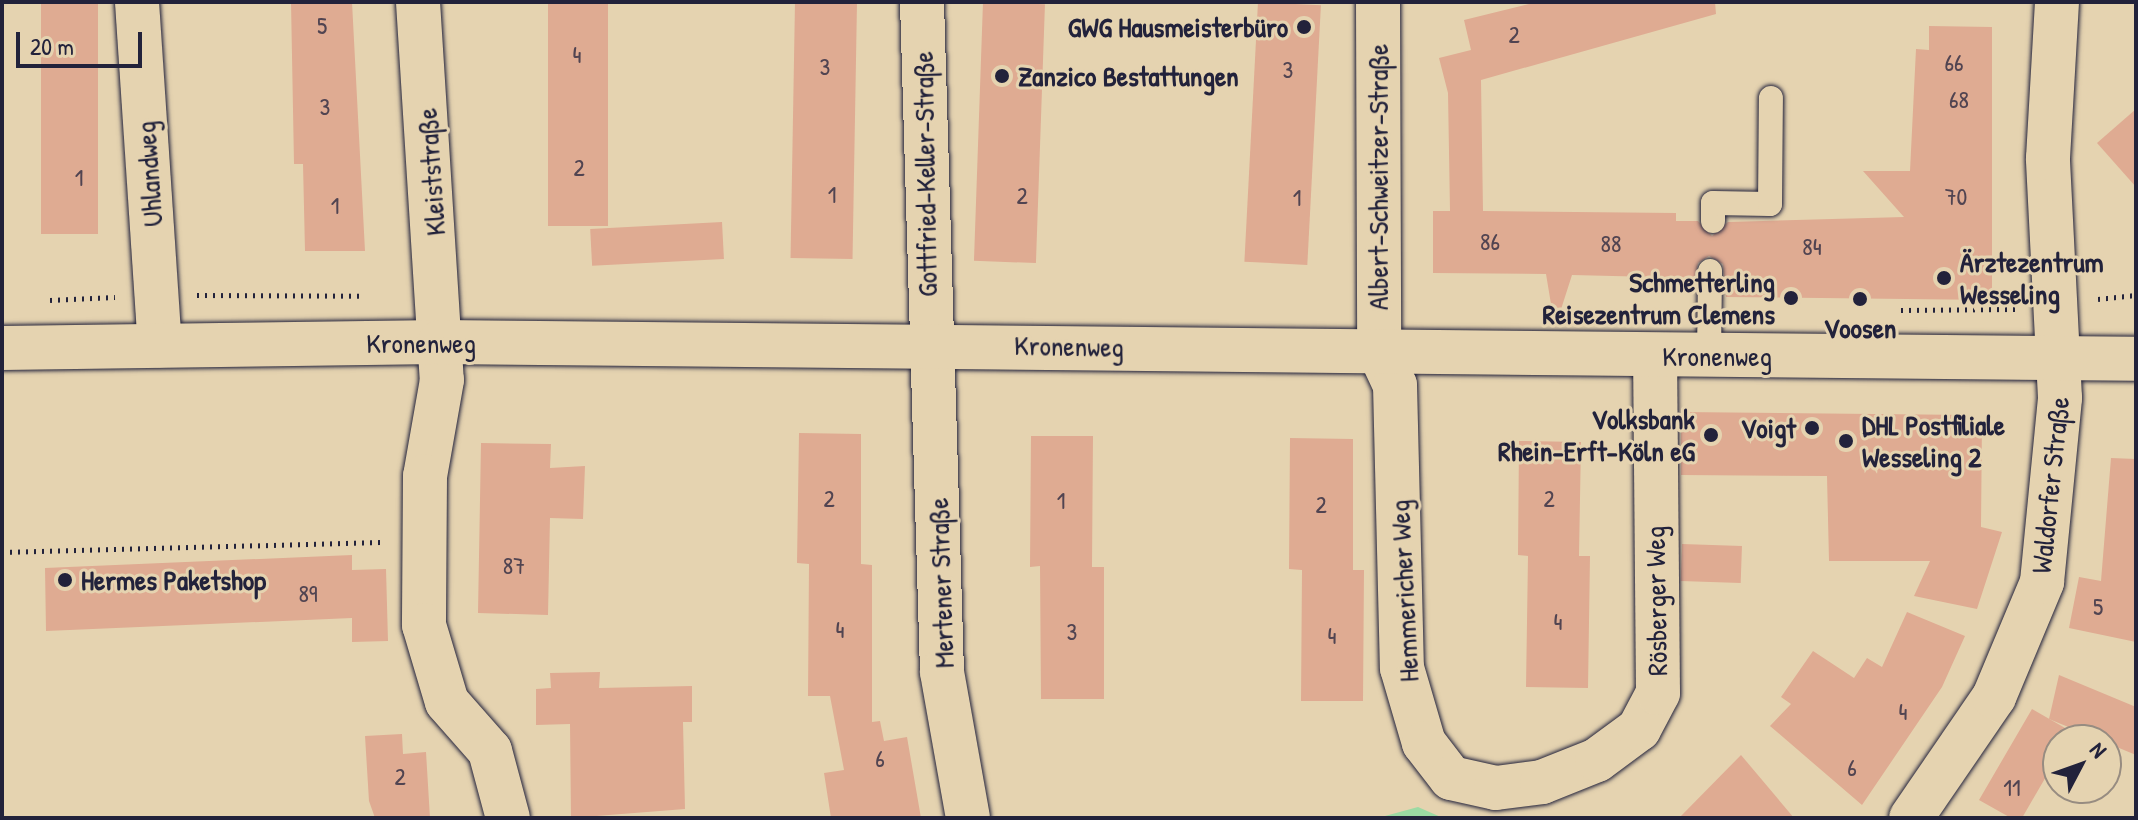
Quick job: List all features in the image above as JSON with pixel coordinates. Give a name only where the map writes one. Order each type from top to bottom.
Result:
[{"type":"street","name":"Uhlandweg","points":[[137,2],[160,345]]},
{"type":"street","name":"Kleiststraße","points":[[418,2],[440,342],[421,541],[424,625],[447,702],[490,751],[508,818]]},
{"type":"street","name":"Gottfried-Keller-Straße","points":[[922,2],[928,346]]},
{"type":"street","name":"Albert-Schweitzer-Straße","points":[[1378,2],[1379,351]]},
{"type":"street","name":"Waldorfer Straße","points":[[1911,818],[1994,697],[2042,582],[2060,357],[2050,309],[2048,173],[2057,2]]},
{"type":"street","name":"Kronenweg","points":[[2,348],[440,342],[2136,359]]},
{"type":"street","name":"Mertener Straße","points":[[928,346],[942,672],[968,818]]},
{"type":"street","name":"Hemmericher Weg","points":[[1379,351],[1395,385],[1402,668],[1424,743],[1451,778],[1496,788],[1542,782]]},
{"type":"street","name":"Rösberger Weg","points":[[1542,782],[1597,760],[1639,729],[1658,693],[1655,356]]},
{"type":"lane","points":[[1713,221],[1713,203],[1770,204],[1771,98]]},
{"type":"lane","points":[[1709,356],[1710,271]]},
{"type":"path","points":[[2095,304],[2101,295],[2136,295]]},
{"type":"path","points":[[2,552],[421,541]]},
{"type":"green space","points":[[1418,807],[1443,818],[1379,818],[1385,816]]},
{"type":"building","points":[[41,2],[98,2],[98,234],[41,234]]},
{"type":"building","points":[[291,2],[352,2],[365,251],[305,251],[303,164],[294,164]]},
{"type":"building","points":[[548,2],[608,2],[608,226],[548,226]]},
{"type":"building","points":[[795,2],[857,3],[853,259],[791,258]]},
{"type":"building","points":[[983,2],[1045,4],[1036,263],[974,261]]},
{"type":"building","points":[[1258,2],[1321,5],[1307,265],[1244,262]]},
{"type":"building","points":[[1537,2],[1715,2],[1716,14],[1481,80],[1483,211],[1676,213],[1676,221],[1698,221],[1712,236],[1728,222],[1904,217],[1863,171],[1910,171],[1916,49],[1929,50],[1929,26],[1992,27],[1992,300],[1726,297],[1723,264],[1709,256],[1698,263],[1695,278],[1572,275],[1555,328],[1546,274],[1433,273],[1433,211],[1450,211],[1448,93],[1439,58],[1471,50],[1464,20]]},
{"type":"building","points":[[2136,109],[2136,187],[2097,143]]},
{"type":"building","points":[[722,222],[724,259],[592,266],[590,229]]},
{"type":"building","points":[[1681,412],[1970,415],[1970,421],[1982,421],[1981,527],[2002,532],[1977,609],[1914,596],[1930,561],[1829,561],[1827,476],[1681,475]]},
{"type":"building","points":[[799,433],[861,434],[861,564],[872,565],[872,722],[880,721],[884,741],[907,737],[921,818],[831,818],[824,773],[844,770],[830,696],[808,696],[809,564],[797,563]]},
{"type":"building","points":[[1031,436],[1093,436],[1092,567],[1104,567],[1104,699],[1041,699],[1040,566],[1030,567]]},
{"type":"building","points":[[1290,438],[1353,439],[1353,570],[1364,570],[1363,701],[1301,701],[1302,570],[1289,569]]},
{"type":"building","points":[[1519,441],[1581,442],[1579,556],[1590,556],[1588,688],[1526,687],[1528,556],[1518,555]]},
{"type":"building","points":[[481,443],[551,444],[550,468],[585,466],[583,519],[550,518],[548,615],[478,613]]},
{"type":"building","points":[[2111,458],[2136,459],[2136,642],[2069,628],[2079,577],[2101,581]]},
{"type":"building","points":[[1682,544],[1742,546],[1741,583],[1681,581]]},
{"type":"building","points":[[352,555],[352,570],[386,569],[388,641],[352,642],[352,618],[46,631],[45,568]]},
{"type":"building","points":[[1907,612],[1965,636],[1942,687],[1862,805],[1770,726],[1791,704],[1781,697],[1813,651],[1854,678],[1867,658],[1882,667]]},
{"type":"building","points":[[600,672],[599,688],[692,686],[692,722],[683,722],[685,809],[571,818],[570,724],[536,725],[536,689],[551,688],[550,673]]},
{"type":"building","points":[[2059,675],[2136,707],[2136,755],[2122,749],[2122,724],[2061,724],[2049,719]]},
{"type":"building","points":[[2032,709],[2058,724],[2042,724],[2042,784],[2022,818],[2011,818],[1979,800]]},
{"type":"building","points":[[402,734],[403,754],[426,752],[430,818],[375,818],[369,801],[365,736]]},
{"type":"building","points":[[1741,755],[1794,818],[1679,818]]},
{"type":"place","name":"GWG Hausmeisterbüro","points":[[1304,27]]},
{"type":"place","name":"Zanzico Bestattungen","points":[[1002,76]]},
{"type":"place","name":"Ärztezentrum Wesseling","points":[[1944,278]]},
{"type":"place","name":"Schmetterling Reisezentrum Clemens","points":[[1791,298]]},
{"type":"place","name":"Voosen","points":[[1860,299]]},
{"type":"place","name":"Voigt","points":[[1812,428]]},
{"type":"place","name":"Volksbank Rhein-Erft-Köln eG","points":[[1711,435]]},
{"type":"place","name":"DHL Postfiliale Wesseling 2","points":[[1846,441]]},
{"type":"place","name":"Hermes Paketshop","points":[[65,580]]}]
